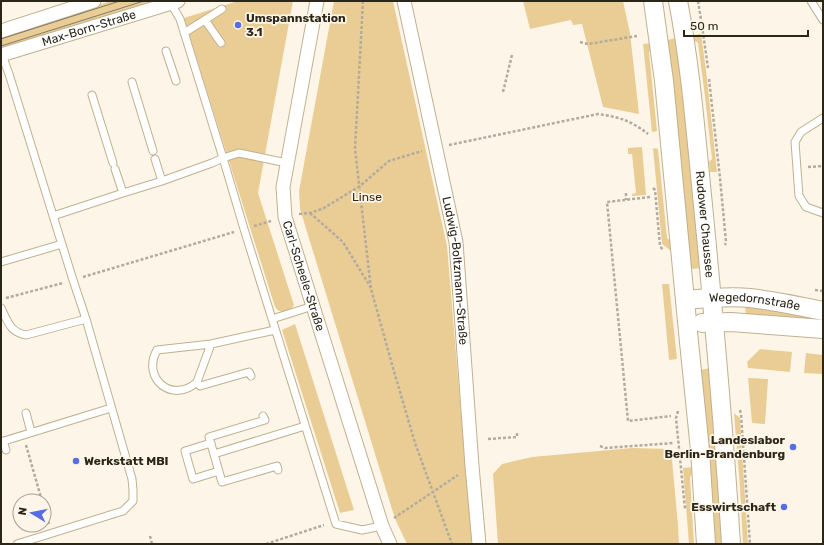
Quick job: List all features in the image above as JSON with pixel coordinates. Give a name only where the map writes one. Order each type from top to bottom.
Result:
[{"type":"main road","name":"Rudower Chaussee","points":[[678,1],[693,100],[712,298],[726,468],[730,544]]},
{"type":"main road","points":[[655,2],[700,450],[706,544]]},
{"type":"main road","name":"Wegedornstraße","points":[[685,300],[750,298],[823,311]]},
{"type":"main road","name":"Wegedornstraße","points":[[687,325],[731,322],[823,329]]},
{"type":"street","name":"Max-Born-Straße","points":[[1,31],[94,1]]},
{"type":"street","name":"Carl-Scheele-Straße","points":[[317,1],[283,187],[285,217],[382,526],[390,544]]},
{"type":"street","name":"Ludwig-Boltzmann-Straße","points":[[404,1],[456,242],[479,544]]},
{"type":"street","name":"Max-Born-Straße","points":[[2,55],[173,2]]},
{"type":"lane","points":[[811,1],[823,20]]},
{"type":"lane","points":[[173,2],[180,19],[334,521],[336,524],[362,530],[382,526]]},
{"type":"lane","points":[[184,33],[222,9]]},
{"type":"lane","points":[[206,20],[220,43]]},
{"type":"lane","points":[[166,50],[176,81]]},
{"type":"lane","points":[[2,55],[86,319],[132,479],[133,490],[133,501],[123,511],[16,544]]},
{"type":"lane","points":[[132,82],[153,151]]},
{"type":"lane","points":[[92,95],[123,193]]},
{"type":"lane","points":[[823,118],[801,132],[795,142],[799,196],[806,207],[823,213]]},
{"type":"lane","points":[[53,216],[239,153],[287,163]]},
{"type":"lane","points":[[155,159],[162,180]]},
{"type":"lane","points":[[1,262],[62,244]]},
{"type":"lane","points":[[272,319],[313,306]]},
{"type":"lane","points":[[1,308],[12,329],[20,334],[26,335],[86,319]]},
{"type":"lane","points":[[211,344],[197,382],[192,386],[180,391],[172,390],[165,387],[156,378],[152,362],[157,350],[211,344],[275,330]]},
{"type":"lane","points":[[197,382],[200,386],[249,372],[251,376]]},
{"type":"lane","points":[[6,450],[2,441],[111,408]]},
{"type":"lane","points":[[26,413],[31,432]]},
{"type":"lane","points":[[263,416],[265,420],[209,437],[222,482],[277,466],[278,470]]},
{"type":"lane","points":[[214,454],[305,426]]},
{"type":"lane","points":[[211,444],[185,451],[193,479],[219,471]]},
{"type":"path","points":[[363,1],[355,149],[371,289],[413,436],[452,544]]},
{"type":"path","points":[[580,42],[588,44],[637,36]]},
{"type":"path","points":[[503,92],[512,55]]},
{"type":"path","points":[[299,214],[310,214],[324,208],[360,186],[389,161],[435,148],[598,114],[618,117],[637,126],[648,134]]},
{"type":"path","points":[[812,167],[823,166]]},
{"type":"path","points":[[626,193],[626,200]]},
{"type":"path","points":[[650,197],[607,202],[628,420],[671,416]]},
{"type":"path","points":[[310,214],[343,242],[371,289]]},
{"type":"path","points":[[1,300],[271,221]]},
{"type":"path","points":[[488,439],[517,437],[517,431]]},
{"type":"path","points":[[23,435],[40,493]]},
{"type":"path","points":[[600,446],[605,448],[674,443]]},
{"type":"path","points":[[382,526],[472,466]]},
{"type":"path","points":[[266,544],[334,521]]},
{"type":"path","points":[[150,536],[152,544]]},
{"type":"green space","points":[[111,1],[161,1],[1,52],[1,36]]},
{"type":"green space","points":[[238,1],[293,1],[258,193],[294,305],[290,311],[286,312],[280,311],[275,307],[184,18]]},
{"type":"green space","name":"Linse","points":[[334,1],[393,1],[447,246],[472,544],[407,544],[396,521],[391,506],[300,209],[299,191]]},
{"type":"green space","points":[[523,1],[623,1],[630,33],[639,114],[603,107],[582,24],[573,25],[571,20],[530,29]]},
{"type":"green space","points":[[701,34],[717,172],[710,172],[709,162],[712,159],[705,97],[698,43],[694,40],[694,35]]},
{"type":"green space","points":[[677,38],[702,268],[690,269],[667,40]]},
{"type":"green space","points":[[652,43],[653,46],[649,52],[657,131],[652,132],[643,44]]},
{"type":"green space","points":[[642,147],[646,195],[632,196],[632,194],[636,193],[632,154],[628,154],[628,148]]},
{"type":"green space","points":[[653,148],[658,149],[667,238],[670,241],[671,251],[662,244]]},
{"type":"green space","points":[[662,284],[669,284],[677,359],[669,360]]},
{"type":"green space","points":[[745,307],[823,317],[823,322],[746,315]]},
{"type":"green space","points":[[295,324],[354,510],[340,513],[282,330]]},
{"type":"green space","points":[[760,349],[792,352],[790,372],[748,368],[747,362]]},
{"type":"green space","points":[[806,353],[823,355],[823,374],[804,373]]},
{"type":"green space","points":[[711,368],[723,544],[714,544],[699,370]]},
{"type":"green space","points":[[748,378],[768,379],[765,424],[752,423]]},
{"type":"green space","points":[[734,413],[740,418],[748,544],[743,544]]},
{"type":"green space","points":[[632,448],[671,449],[679,544],[498,544],[493,474],[502,464],[532,457]]},
{"type":"green space","points":[[694,467],[694,471],[690,477],[694,544],[689,544],[683,468]]},
{"type":"tram line","points":[[1,39],[120,1]]},
{"type":"tram line","points":[[1,46],[144,1]]},
{"type":"place","name":"Umspannstation 3.1","points":[[238,25]]},
{"type":"place","name":"Landeslabor Berlin-Brandenburg","points":[[793,447]]},
{"type":"place","name":"Werkstatt MBI","points":[[76,461]]},
{"type":"place","name":"Esswirtschaft","points":[[784,507]]}]
